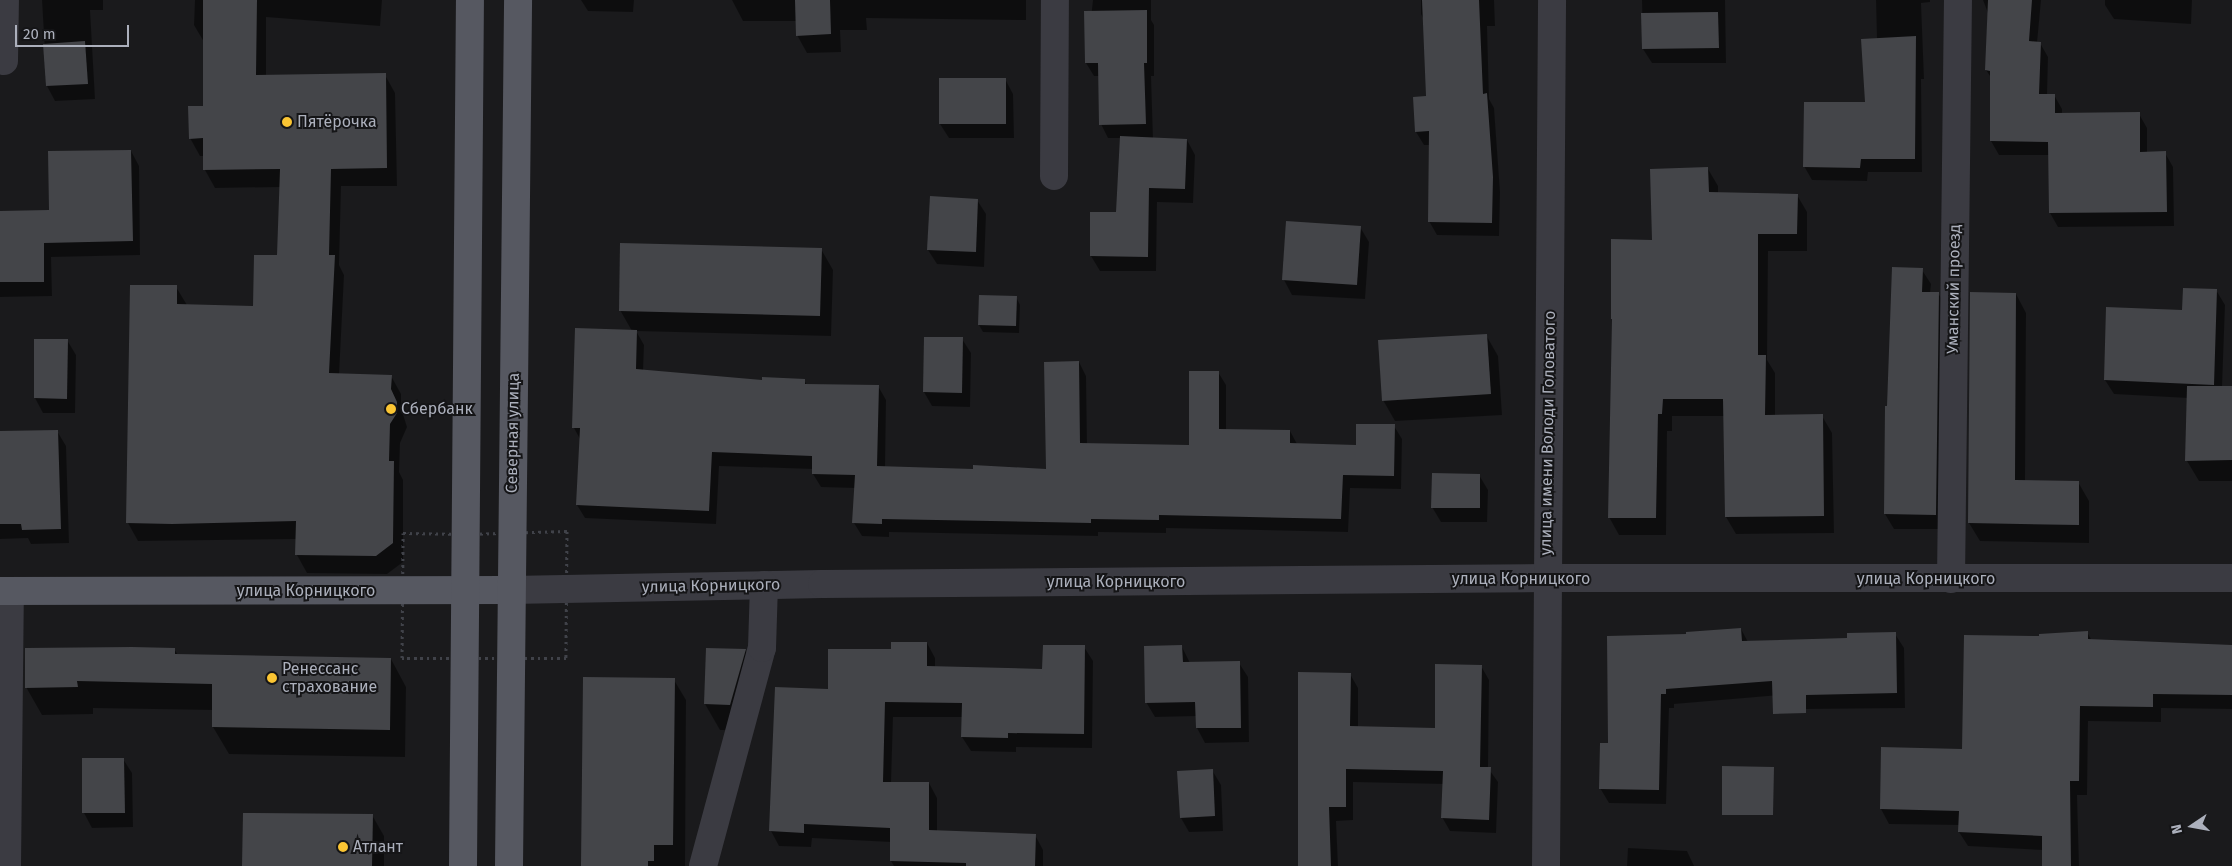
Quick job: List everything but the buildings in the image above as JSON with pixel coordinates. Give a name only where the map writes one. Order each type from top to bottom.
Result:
[{"type":"main road","points":[[463,866],[470,0]]},
{"type":"main road","name":"Северная улица","points":[[509,866],[518,0]]},
{"type":"main road","name":"улица Корницкого","points":[[5,590],[512,590]]},
{"type":"street","points":[[4,61],[5,0]]},
{"type":"street","points":[[1054,0],[1054,176]]},
{"type":"street","name":"улица имени Володи Головатого","points":[[1546,866],[1552,0]]},
{"type":"street","name":"Уманский проезд","points":[[1951,579],[1958,0]]},
{"type":"street","name":"улица Корницкого","points":[[512,590],[1547,578],[2232,578]]},
{"type":"street","points":[[703,866],[762,648],[764,586]]},
{"type":"street","points":[[5,590],[7,866]]},
{"type":"place","name":"Пятёрочка","points":[[287,122]]},
{"type":"place","name":"Сбербанк","points":[[391,409]]},
{"type":"place","name":"Ренессанс страхование","points":[[272,678]]},
{"type":"place","name":"Атлант","points":[[343,847]]}]
